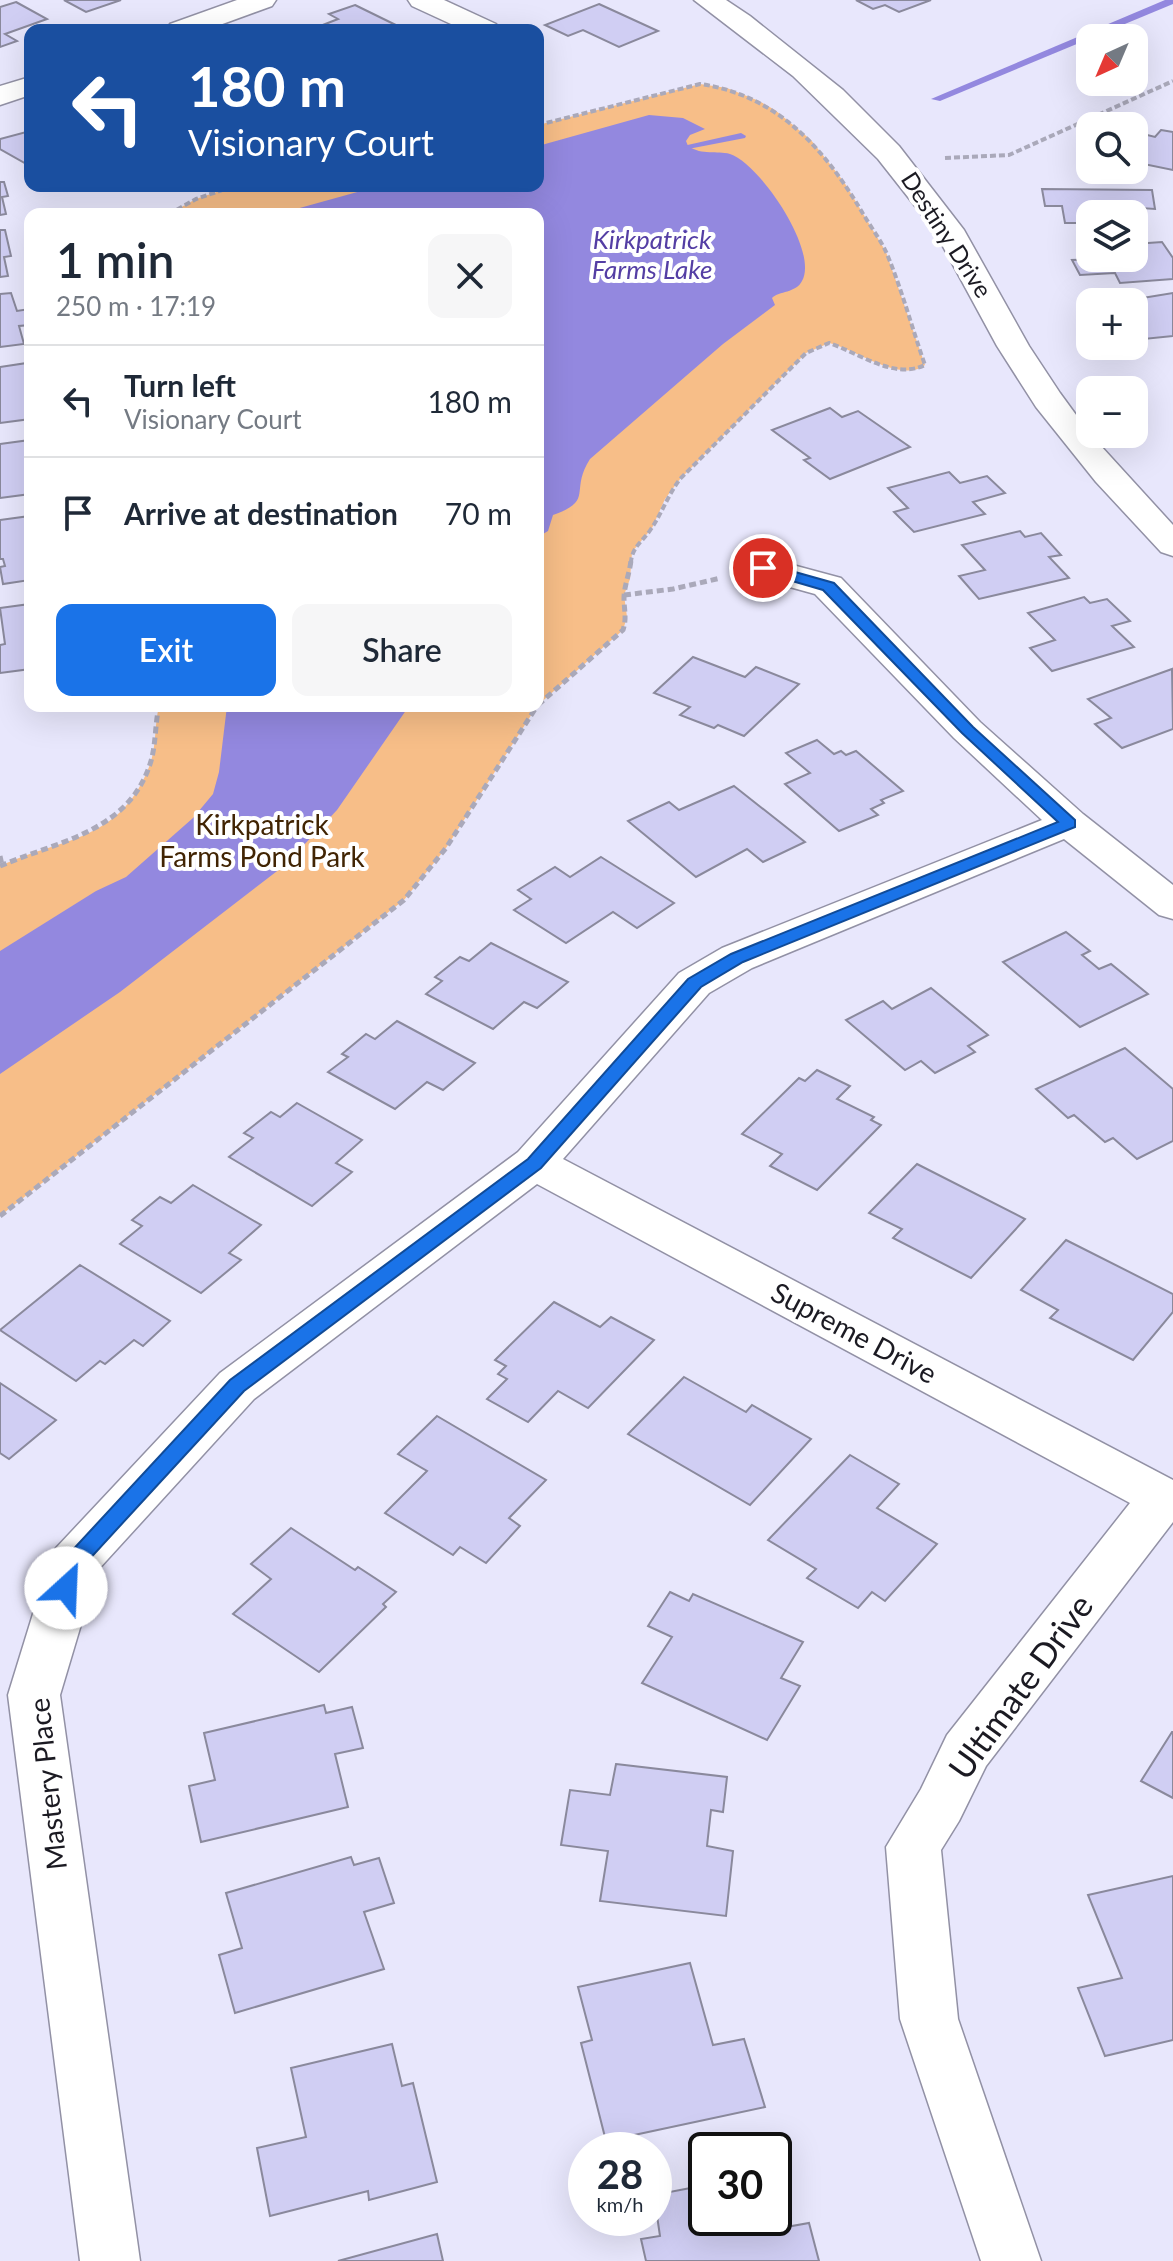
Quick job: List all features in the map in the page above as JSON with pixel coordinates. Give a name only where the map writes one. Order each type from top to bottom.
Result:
[{"type":"street","points":[[196,24],[262,0]]},
{"type":"street","points":[[422,0],[473,24]]},
{"type":"street","name":"Destiny Drive","points":[[708,0],[795,62],[896,159],[967,258],[1014,347],[1065,423],[1127,498],[1173,545]]},
{"type":"street","points":[[0,96],[24,87]]},
{"type":"street","points":[[763,568],[828,586],[967,730],[1069,823],[1173,906]]},
{"type":"street","name":"Mastery Place","points":[[110,2261],[34,1695],[74,1562],[237,1386],[534,1163],[694,983],[737,958],[1069,823]]},
{"type":"street","name":"Supreme Drive","points":[[534,1163],[1168,1500]]},
{"type":"street","name":"Ultimate Drive","points":[[1011,2261],[929,2019],[913,1847],[940,1805],[966,1751],[1168,1500]]},
{"type":"path","points":[[896,159],[1009,155],[1173,81]]},
{"type":"path","points":[[544,123],[700,84],[727,88],[775,110],[811,140],[844,182],[886,252],[925,365],[907,372],[829,343],[806,353],[680,479],[665,499],[652,528],[632,552],[630,579],[624,595],[627,617],[623,630],[544,700]]},
{"type":"path","points":[[180,208],[216,192]]},
{"type":"path","points":[[624,595],[673,589],[763,568]]},
{"type":"path","points":[[0,856],[1,865],[90,835],[113,819],[149,768],[158,712]]},
{"type":"path","points":[[0,1216],[404,900],[446,848],[533,712]]},
{"type":"green space","points":[[700,84],[727,88],[775,110],[811,140],[844,182],[886,252],[925,365],[915,370],[891,368],[829,343],[806,353],[680,479],[665,499],[652,528],[632,552],[630,579],[624,595],[627,617],[623,630],[544,700],[544,208],[180,208],[216,192],[544,192],[544,123]]},
{"type":"green space","name":"Kirkpatrick Farms Pond Park","points":[[158,712],[533,712],[446,848],[404,900],[0,1216],[0,866],[86,834],[122,810],[137,792],[149,767]]},
{"type":"water","name":"Kirkpatrick Farms Lake","points":[[649,115],[683,118],[705,129],[690,135],[686,141],[688,146],[699,151],[730,154],[742,161],[770,191],[795,230],[805,267],[802,281],[796,288],[772,298],[775,305],[723,344],[590,459],[581,480],[578,499],[574,505],[553,515],[548,531],[544,533],[544,208],[300,208],[357,192],[544,192],[544,144]]},
{"type":"water","points":[[226,712],[405,712],[337,810],[285,865],[120,992],[0,1074],[0,951],[96,891],[126,877],[193,818],[213,794],[219,772]]},
{"type":"building","points":[[64,0],[121,0],[86,12]]},
{"type":"building","points":[[856,0],[931,0],[899,12],[885,5],[873,9]]},
{"type":"building","points":[[16,2],[47,19],[24,24],[24,27],[5,34],[17,41],[0,47],[0,7]]},
{"type":"building","points":[[599,4],[658,31],[619,47],[583,30],[568,36],[545,25]]},
{"type":"building","points":[[355,5],[394,24],[325,24],[338,19],[329,14]]},
{"type":"building","points":[[1161,130],[1173,132],[1173,170],[1148,165],[1148,135],[1155,137]]},
{"type":"building","points":[[24,133],[24,163],[0,149],[0,139]]},
{"type":"building","points":[[0,182],[4,182],[8,196],[2,197],[6,214],[0,215]]},
{"type":"building","points":[[1042,189],[1152,190],[1155,209],[1148,208],[1148,200],[1076,200],[1076,223],[1065,223],[1062,206],[1045,206]]},
{"type":"building","points":[[0,230],[5,230],[11,256],[4,257],[8,276],[0,277]]},
{"type":"building","points":[[1162,242],[1173,258],[1173,279],[1120,283],[1115,273],[1080,275],[1078,272],[1148,272],[1148,243]]},
{"type":"building","points":[[11,293],[17,311],[24,310],[24,326],[19,326],[24,344],[0,347],[0,294]]},
{"type":"building","points":[[1173,293],[1173,336],[1148,339],[1148,297]]},
{"type":"building","points":[[24,363],[24,420],[0,423],[0,367]]},
{"type":"building","points":[[830,408],[842,417],[858,411],[910,447],[830,479],[804,460],[810,458],[772,430]]},
{"type":"building","points":[[24,441],[24,495],[0,498],[0,444]]},
{"type":"building","points":[[949,472],[960,483],[987,476],[1005,493],[973,502],[985,514],[914,532],[894,512],[908,508],[888,488]]},
{"type":"building","points":[[24,517],[24,581],[3,584],[0,567],[5,566],[3,559],[0,559],[0,520]]},
{"type":"building","points":[[1020,531],[1025,537],[1041,533],[1061,555],[1049,557],[1069,578],[979,599],[959,576],[985,570],[962,545]]},
{"type":"building","points":[[1084,597],[1090,603],[1107,599],[1130,621],[1112,626],[1134,647],[1052,671],[1030,648],[1055,640],[1028,613]]},
{"type":"building","points":[[24,605],[24,670],[0,673],[0,645],[5,644],[0,608]]},
{"type":"building","points":[[693,657],[745,677],[756,667],[799,684],[744,736],[680,715],[690,707],[654,693]]},
{"type":"building","points":[[1172,669],[1173,729],[1122,748],[1095,724],[1111,718],[1088,699]]},
{"type":"building","points":[[817,740],[834,754],[841,751],[846,755],[856,751],[903,791],[881,800],[884,803],[871,809],[878,815],[839,831],[785,784],[810,773],[786,753]]},
{"type":"building","points":[[734,786],[805,842],[763,862],[747,849],[696,877],[628,821],[669,802],[679,810]]},
{"type":"building","points":[[601,857],[674,903],[637,928],[613,912],[566,943],[514,910],[531,899],[518,890],[555,867],[570,877]]},
{"type":"building","points":[[1066,932],[1090,951],[1082,955],[1099,969],[1111,964],[1148,994],[1080,1027],[1003,962]]},
{"type":"building","points":[[491,943],[568,982],[537,1008],[524,1002],[493,1029],[426,994],[442,981],[435,977],[460,957],[469,961]]},
{"type":"building","points":[[931,988],[988,1035],[968,1046],[975,1052],[935,1073],[921,1061],[905,1070],[846,1020],[883,1001],[892,1009]]},
{"type":"building","points":[[397,1021],[475,1063],[443,1090],[427,1082],[395,1109],[328,1072],[348,1057],[342,1054],[366,1034],[375,1039]]},
{"type":"building","points":[[1125,1048],[1173,1089],[1173,1141],[1137,1159],[1113,1138],[1105,1142],[1074,1115],[1068,1118],[1036,1089]]},
{"type":"building","points":[[817,1070],[850,1086],[837,1099],[874,1117],[871,1120],[881,1125],[817,1190],[770,1166],[782,1154],[742,1134],[799,1078],[805,1081]]},
{"type":"building","points":[[297,1103],[362,1140],[336,1163],[352,1172],[312,1206],[229,1157],[253,1138],[244,1133],[271,1112],[280,1117]]},
{"type":"building","points":[[917,1164],[1025,1219],[971,1278],[893,1238],[902,1229],[869,1213]]},
{"type":"building","points":[[193,1185],[261,1225],[229,1253],[241,1260],[201,1293],[120,1244],[142,1226],[132,1220],[160,1197],[171,1203]]},
{"type":"building","points":[[1066,1240],[1173,1294],[1173,1312],[1133,1360],[1050,1318],[1058,1310],[1021,1290]]},
{"type":"building","points":[[80,1265],[170,1321],[143,1346],[134,1340],[105,1364],[100,1361],[76,1381],[0,1330]]},
{"type":"building","points":[[554,1302],[600,1327],[611,1317],[654,1340],[588,1408],[558,1391],[528,1422],[487,1399],[507,1379],[498,1374],[506,1366],[495,1360]]},
{"type":"building","points":[[684,1377],[746,1412],[752,1405],[811,1439],[750,1505],[628,1434]]},
{"type":"building","points":[[0,1383],[56,1420],[9,1459],[0,1453]]},
{"type":"building","points":[[437,1416],[546,1480],[509,1518],[520,1526],[486,1563],[460,1547],[453,1555],[385,1513],[427,1471],[398,1454]]},
{"type":"building","points":[[850,1455],[899,1484],[877,1508],[937,1544],[885,1601],[872,1592],[858,1608],[807,1578],[816,1569],[768,1540]]},
{"type":"building","points":[[291,1528],[355,1570],[358,1567],[396,1592],[383,1604],[386,1607],[319,1672],[233,1614],[271,1579],[251,1564]]},
{"type":"building","points":[[670,1592],[689,1601],[693,1594],[803,1642],[781,1678],[800,1686],[767,1740],[642,1683],[672,1637],[648,1626]]},
{"type":"building","points":[[324,1705],[326,1713],[352,1707],[363,1748],[335,1754],[348,1807],[201,1842],[189,1786],[215,1780],[204,1733]]},
{"type":"building","points":[[1173,1732],[1173,1798],[1141,1781]]},
{"type":"building","points":[[616,1764],[727,1777],[723,1812],[711,1810],[707,1846],[733,1851],[726,1916],[600,1901],[608,1851],[561,1845],[570,1790],[610,1795]]},
{"type":"building","points":[[351,1857],[354,1865],[379,1858],[394,1903],[364,1912],[384,1969],[235,2013],[219,1955],[242,1948],[226,1893]]},
{"type":"building","points":[[1173,1876],[1173,2040],[1105,2056],[1078,1988],[1122,1978],[1088,1895]]},
{"type":"building","points":[[690,1963],[713,2045],[744,2039],[765,2107],[648,2132],[604,2132],[581,2043],[592,2040],[578,1987]]},
{"type":"building","points":[[392,2044],[402,2086],[413,2083],[437,2182],[369,2200],[368,2191],[270,2216],[257,2148],[306,2137],[291,2068]]},
{"type":"building","points":[[688,2188],[688,2236],[792,2236],[792,2226],[809,2223],[819,2261],[646,2261],[641,2239],[672,2236],[672,2192]]},
{"type":"building","points":[[437,2234],[443,2261],[338,2261]]},
{"type":"waterway","points":[[936,99],[1173,0]]},
{"type":"waterway","points":[[688,146],[741,136]]},
{"type":"route","points":[[66,1588],[74,1562],[237,1386],[534,1163],[694,983],[737,958],[1069,823],[967,730],[828,586],[763,568]]}]
